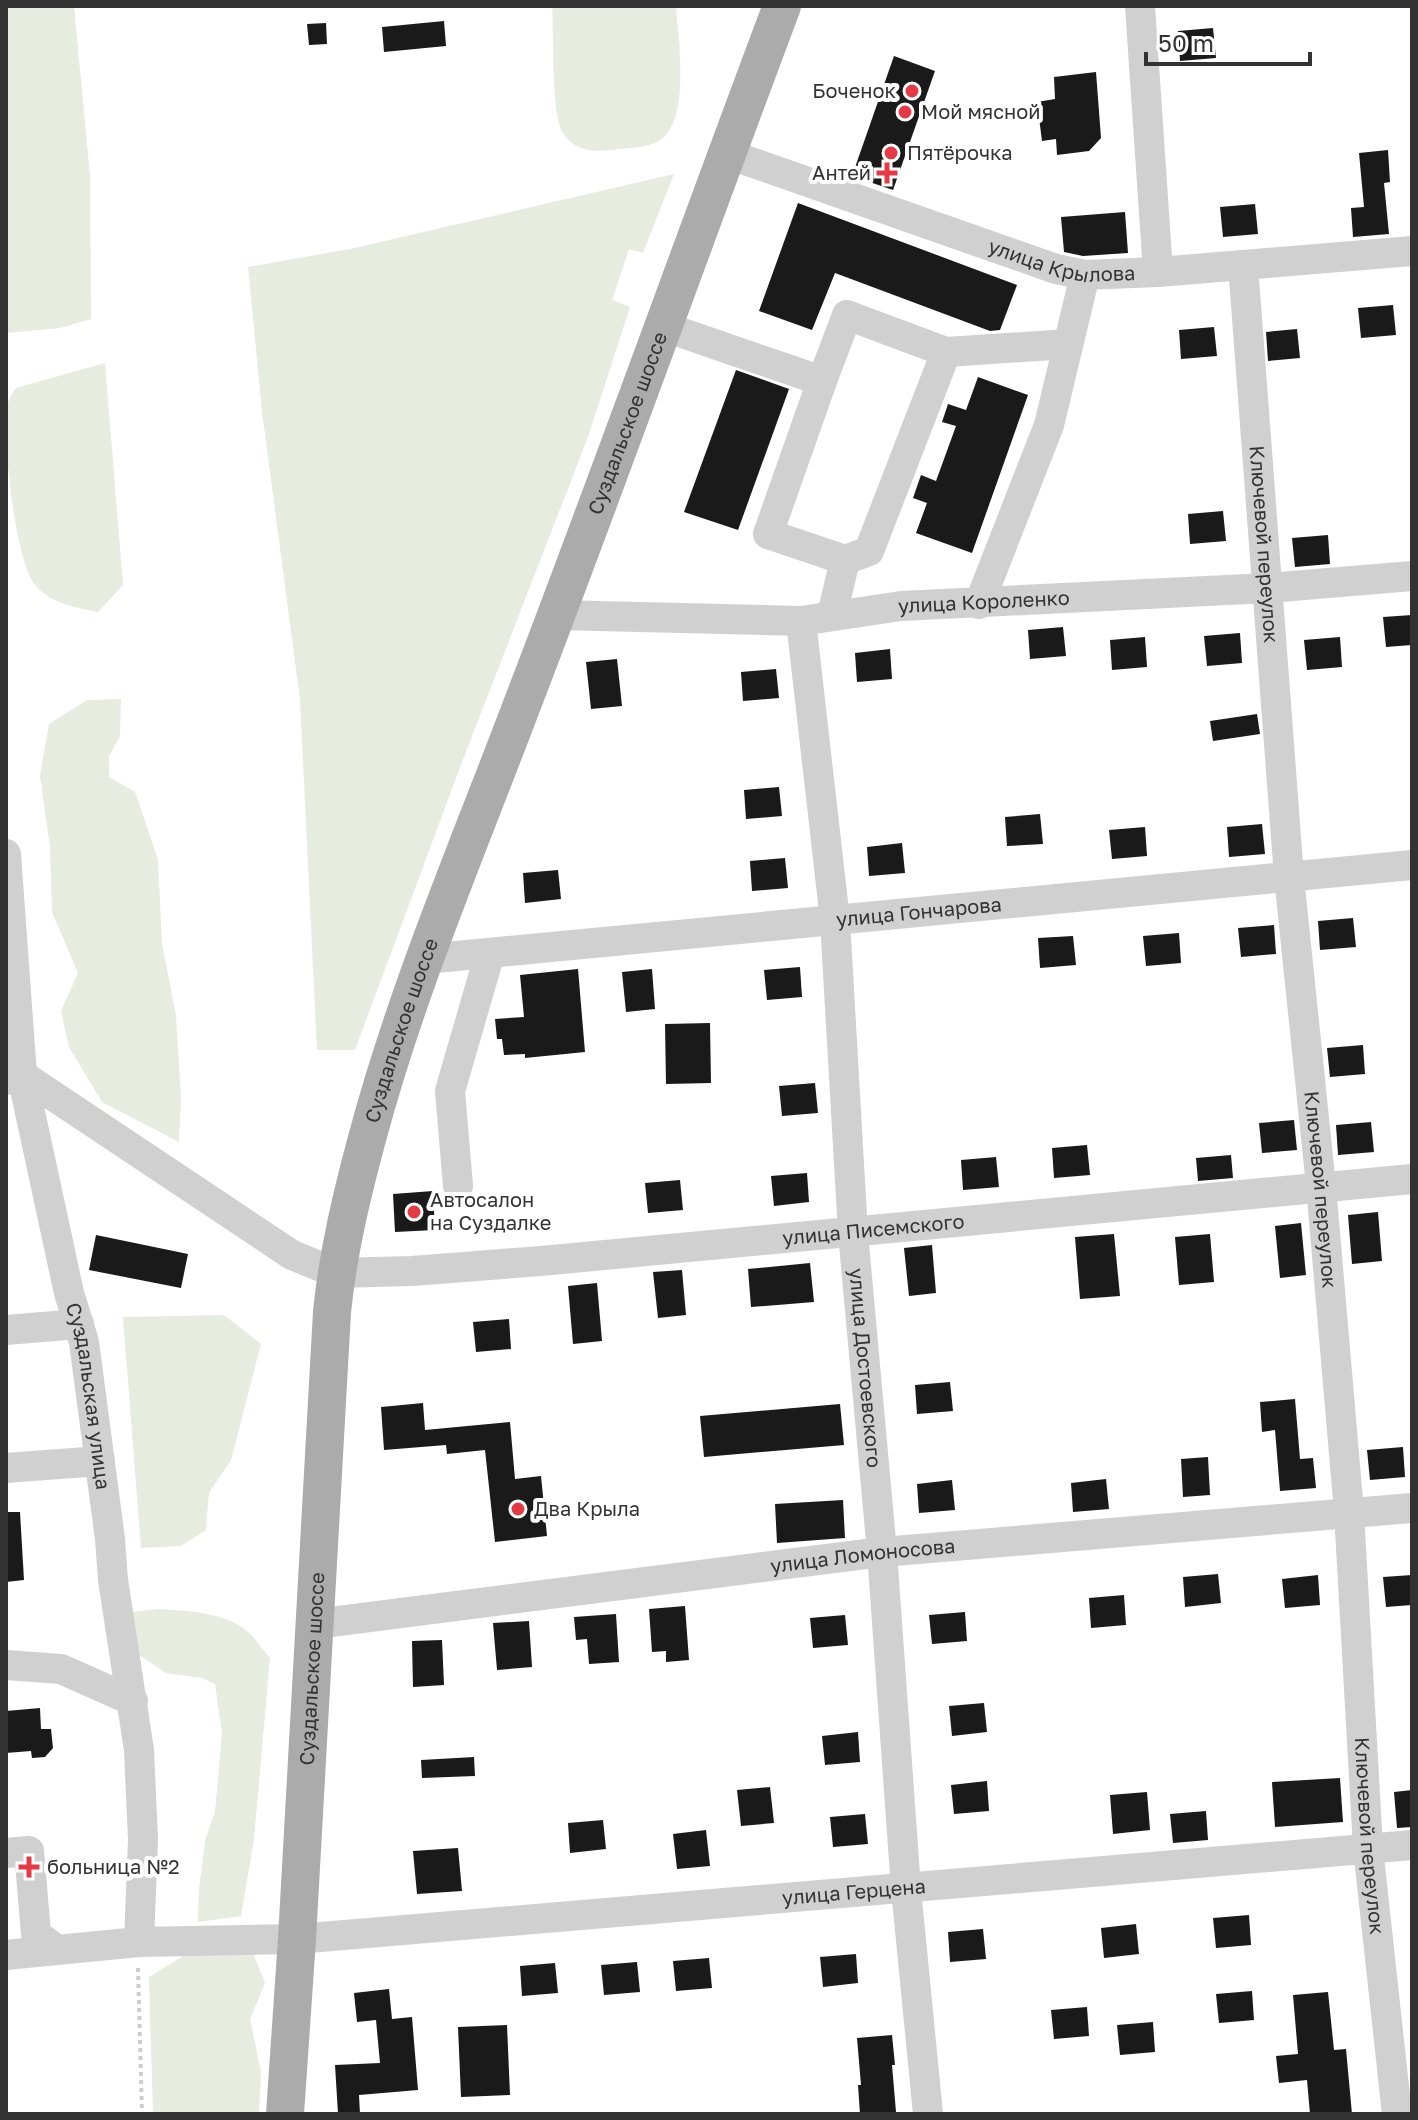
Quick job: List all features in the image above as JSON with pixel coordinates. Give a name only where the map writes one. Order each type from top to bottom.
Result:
[{"type":"main road","name":"Суздальское шоссе","points":[[285,2114],[336,1273],[350,1202],[381,1083],[425,959],[665,327],[782,6]]},
{"type":"street","points":[[1140,6],[1158,272]]},
{"type":"street","name":"улица Крылова","points":[[728,154],[1056,269],[1085,275],[1412,251]]},
{"type":"street","name":"Ключевой переулок","points":[[1243,265],[1289,877],[1321,1186],[1349,1512],[1368,1848],[1397,2114]]},
{"type":"street","points":[[979,604],[1049,425],[1085,275]]},
{"type":"street","points":[[946,352],[869,551],[845,560],[768,534],[847,315],[946,352],[1068,344]]},
{"type":"street","points":[[665,327],[822,381]]},
{"type":"street","points":[[832,615],[845,560]]},
{"type":"street","name":"улица Короленко","points":[[557,615],[801,621],[901,606],[1268,588],[1412,576]]},
{"type":"street","name":"улица Достоевского","points":[[801,621],[835,920],[853,1233],[882,1552],[906,1889],[928,2114]]},
{"type":"street","name":"Суздальская улица","points":[[6,854],[14,1078],[79,1324],[139,1750],[143,1839],[139,1942]]},
{"type":"street","name":"улица Гончарова","points":[[425,959],[1412,865]]},
{"type":"street","points":[[458,1186],[450,1091],[490,953]]},
{"type":"street","points":[[14,1078],[292,1255],[336,1273]]},
{"type":"street","name":"улица Писемского","points":[[336,1273],[426,1270],[853,1233],[1412,1179]]},
{"type":"street","points":[[6,1330],[79,1324]]},
{"type":"street","points":[[6,1468],[100,1461]]},
{"type":"street","name":"улица Ломоносова","points":[[315,1624],[882,1552],[1412,1508]]},
{"type":"street","points":[[6,1665],[61,1669],[133,1701]]},
{"type":"street","name":"улица Герцена","points":[[6,1955],[139,1942],[297,1939],[1412,1845]]},
{"type":"street","points":[[6,1853],[29,1851],[36,1934],[57,1950]]},
{"type":"path","points":[[139,1942],[137,1974],[142,2114]]},
{"type":"shaded area","points":[[6,6],[74,6],[90,176],[91,319],[60,328],[6,333]]},
{"type":"shaded area","points":[[552,6],[676,6],[679,102],[666,134],[649,145],[605,151],[585,149],[568,139],[559,123],[556,109]]},
{"type":"shaded area","points":[[674,174],[643,253],[629,249],[612,300],[630,307],[588,437],[355,1050],[317,1050],[300,700],[262,411],[248,267],[350,249]]},
{"type":"shaded area","points":[[105,363],[123,585],[98,612],[49,597],[36,586],[29,573],[12,501],[6,448],[6,410],[16,388]]},
{"type":"shaded area","points":[[121,699],[120,736],[109,756],[109,777],[135,792],[158,860],[162,944],[176,1016],[181,1098],[179,1142],[102,1102],[69,1047],[61,1011],[78,973],[52,912],[50,847],[40,776],[49,724],[87,700]]},
{"type":"shaded area","points":[[224,1315],[261,1344],[231,1460],[209,1493],[206,1530],[181,1546],[141,1548],[123,1317]]},
{"type":"shaded area","points":[[158,1609],[206,1614],[230,1621],[249,1633],[270,1658],[254,1839],[241,1916],[198,1922],[205,1841],[215,1812],[222,1733],[215,1684],[202,1678],[166,1673],[130,1649],[124,1613]]},
{"type":"shaded area","points":[[190,1952],[253,1953],[265,1983],[250,2019],[261,2072],[259,2114],[153,2114],[149,1977]]},
{"type":"building","points":[[444,21],[446,46],[384,52],[382,27]]},
{"type":"building","points":[[326,23],[327,44],[309,45],[307,24]]},
{"type":"building","points":[[1213,28],[1216,58],[1180,61],[1178,31]]},
{"type":"building","points":[[894,56],[935,71],[893,190],[852,176]]},
{"type":"building","points":[[1096,72],[1101,138],[1089,151],[1057,155],[1056,139],[1042,141],[1037,102],[1055,99],[1054,77]]},
{"type":"building","points":[[1388,150],[1390,182],[1384,183],[1389,234],[1353,237],[1351,208],[1364,207],[1359,153]]},
{"type":"building","points":[[798,203],[1017,285],[1000,330],[990,331],[835,273],[812,330],[759,311]]},
{"type":"building","points":[[1255,204],[1258,234],[1223,237],[1220,207]]},
{"type":"building","points":[[1125,212],[1128,253],[1083,256],[1064,252],[1061,217]]},
{"type":"building","points":[[1393,305],[1396,335],[1361,338],[1358,308]]},
{"type":"building","points":[[1214,327],[1217,356],[1181,359],[1179,330]]},
{"type":"building","points":[[1297,329],[1300,358],[1268,361],[1266,332]]},
{"type":"building","points":[[736,370],[789,389],[738,530],[684,512]]},
{"type":"building","points":[[978,377],[1028,395],[972,553],[916,533],[927,503],[913,498],[921,475],[936,481],[956,426],[942,422],[948,404],[966,410]]},
{"type":"building","points":[[1223,511],[1226,541],[1190,544],[1188,514]]},
{"type":"building","points":[[1328,535],[1330,564],[1295,567],[1292,538]]},
{"type":"building","points":[[1412,615],[1412,645],[1386,647],[1383,617]]},
{"type":"building","points":[[1063,627],[1066,656],[1030,659],[1028,630]]},
{"type":"building","points":[[1240,633],[1242,663],[1207,666],[1204,636]]},
{"type":"building","points":[[1145,637],[1147,667],[1112,670],[1110,640]]},
{"type":"building","points":[[1340,637],[1342,667],[1307,670],[1304,640]]},
{"type":"building","points":[[890,649],[892,679],[857,682],[855,653]]},
{"type":"building","points":[[617,659],[622,706],[591,709],[586,662]]},
{"type":"building","points":[[776,669],[779,698],[743,701],[741,672]]},
{"type":"building","points":[[1257,714],[1260,734],[1213,741],[1210,721]]},
{"type":"building","points":[[779,787],[782,816],[746,819],[744,790]]},
{"type":"building","points":[[1040,814],[1043,844],[1007,846],[1005,817]]},
{"type":"building","points":[[1262,824],[1265,854],[1229,857],[1227,827]]},
{"type":"building","points":[[1145,827],[1147,856],[1112,859],[1109,830]]},
{"type":"building","points":[[902,843],[905,873],[869,876],[867,847]]},
{"type":"building","points":[[785,858],[788,888],[752,891],[750,861]]},
{"type":"building","points":[[558,870],[561,899],[525,903],[523,873]]},
{"type":"building","points":[[1353,918],[1356,947],[1320,950],[1318,921]]},
{"type":"building","points":[[1274,925],[1276,954],[1241,957],[1238,928]]},
{"type":"building","points":[[1179,933],[1181,963],[1146,966],[1143,936]]},
{"type":"building","points":[[1073,936],[1076,965],[1040,968],[1038,938]]},
{"type":"building","points":[[800,967],[802,997],[767,1000],[764,970]]},
{"type":"building","points":[[578,969],[585,1052],[525,1058],[525,1054],[504,1055],[502,1039],[497,1039],[495,1019],[524,1017],[520,975]]},
{"type":"building","points":[[652,969],[655,1009],[626,1012],[622,972]]},
{"type":"building","points":[[710,1023],[711,1083],[666,1084],[665,1024]]},
{"type":"building","points":[[1363,1045],[1365,1074],[1330,1077],[1327,1048]]},
{"type":"building","points":[[815,1083],[818,1113],[782,1116],[779,1086]]},
{"type":"building","points":[[1294,1120],[1297,1150],[1262,1153],[1259,1123]]},
{"type":"building","points":[[1371,1122],[1374,1152],[1338,1155],[1336,1125]]},
{"type":"building","points":[[1087,1145],[1090,1175],[1054,1178],[1052,1148]]},
{"type":"building","points":[[1231,1155],[1233,1178],[1198,1181],[1196,1158]]},
{"type":"building","points":[[996,1157],[999,1187],[963,1190],[961,1160]]},
{"type":"building","points":[[807,1173],[809,1202],[774,1206],[771,1176]]},
{"type":"building","points":[[680,1180],[683,1210],[648,1213],[645,1183]]},
{"type":"building","name":"Автосалон на Суздалке","points":[[433,1191],[435,1230],[395,1232],[393,1194]]},
{"type":"building","points":[[1378,1212],[1382,1261],[1352,1264],[1348,1215]]},
{"type":"building","points":[[1301,1223],[1306,1275],[1280,1278],[1275,1226]]},
{"type":"building","points":[[1114,1234],[1120,1296],[1080,1299],[1075,1237]]},
{"type":"building","points":[[1210,1234],[1214,1282],[1179,1285],[1175,1237]]},
{"type":"building","points":[[96,1235],[188,1254],[181,1288],[89,1270]]},
{"type":"building","points":[[932,1245],[936,1293],[909,1296],[904,1248]]},
{"type":"building","points":[[810,1263],[814,1302],[751,1307],[748,1269]]},
{"type":"building","points":[[682,1270],[686,1315],[658,1318],[653,1272]]},
{"type":"building","points":[[597,1283],[602,1341],[573,1344],[568,1286]]},
{"type":"building","points":[[509,1319],[511,1349],[476,1352],[473,1322]]},
{"type":"building","points":[[950,1382],[953,1411],[917,1414],[915,1385]]},
{"type":"building","points":[[1295,1399],[1300,1459],[1313,1458],[1316,1488],[1280,1491],[1275,1430],[1262,1432],[1260,1402]]},
{"type":"building","points":[[423,1403],[425,1430],[510,1422],[515,1479],[541,1476],[547,1536],[495,1542],[485,1450],[447,1454],[446,1445],[384,1450],[381,1407]]},
{"type":"building","points":[[840,1404],[844,1445],[704,1457],[700,1416]]},
{"type":"building","points":[[1403,1447],[1405,1477],[1370,1480],[1367,1450]]},
{"type":"building","points":[[1208,1457],[1210,1495],[1183,1497],[1181,1459]]},
{"type":"building","points":[[1106,1479],[1109,1509],[1073,1512],[1071,1483]]},
{"type":"building","points":[[952,1480],[955,1510],[919,1513],[917,1484]]},
{"type":"building","points":[[843,1500],[845,1538],[777,1543],[775,1504]]},
{"type":"building","points":[[6,1512],[20,1512],[24,1580],[6,1582]]},
{"type":"building","points":[[1218,1574],[1221,1603],[1185,1607],[1183,1577]]},
{"type":"building","points":[[1318,1575],[1320,1605],[1285,1608],[1282,1579]]},
{"type":"building","points":[[1412,1575],[1412,1605],[1386,1607],[1383,1577]]},
{"type":"building","points":[[1124,1595],[1126,1625],[1091,1628],[1089,1598]]},
{"type":"building","points":[[685,1606],[689,1660],[666,1662],[666,1651],[652,1652],[649,1609]]},
{"type":"building","points":[[965,1612],[967,1641],[932,1644],[929,1615]]},
{"type":"building","points":[[616,1614],[619,1662],[589,1664],[587,1639],[576,1640],[574,1617]]},
{"type":"building","points":[[845,1615],[848,1645],[813,1648],[810,1618]]},
{"type":"building","points":[[529,1621],[532,1667],[497,1670],[493,1623]]},
{"type":"building","points":[[442,1640],[444,1685],[413,1687],[412,1641]]},
{"type":"building","points":[[984,1703],[987,1732],[952,1736],[949,1706]]},
{"type":"building","points":[[40,1708],[41,1729],[51,1729],[53,1748],[45,1757],[32,1758],[31,1751],[6,1753],[6,1711]]},
{"type":"building","points":[[858,1732],[860,1762],[825,1765],[822,1736]]},
{"type":"building","points":[[474,1757],[475,1776],[422,1778],[421,1760]]},
{"type":"building","points":[[1340,1778],[1343,1822],[1275,1827],[1272,1782]]},
{"type":"building","points":[[987,1781],[989,1811],[954,1814],[951,1785]]},
{"type":"building","points":[[770,1787],[774,1823],[741,1826],[737,1790]]},
{"type":"building","points":[[1412,1790],[1412,1827],[1397,1828],[1394,1792]]},
{"type":"building","points":[[1147,1792],[1150,1830],[1113,1834],[1110,1795]]},
{"type":"building","points":[[1206,1811],[1208,1840],[1173,1843],[1170,1814]]},
{"type":"building","points":[[865,1814],[868,1844],[833,1847],[830,1817]]},
{"type":"building","points":[[603,1820],[606,1849],[570,1853],[568,1823]]},
{"type":"building","points":[[706,1830],[710,1866],[677,1869],[673,1834]]},
{"type":"building","points":[[458,1848],[462,1891],[417,1894],[413,1851]]},
{"type":"building","points":[[1249,1915],[1251,1945],[1216,1948],[1213,1918]]},
{"type":"building","points":[[1136,1924],[1139,1954],[1104,1958],[1101,1928]]},
{"type":"building","points":[[983,1929],[986,1959],[950,1962],[948,1932]]},
{"type":"building","points":[[856,1954],[858,1983],[823,1987],[820,1957]]},
{"type":"building","points":[[709,1958],[712,1988],[676,1991],[673,1961]]},
{"type":"building","points":[[637,1962],[640,1992],[604,1995],[601,1965]]},
{"type":"building","points":[[555,1963],[558,1993],[522,1996],[520,1966]]},
{"type":"building","points":[[389,1989],[392,2019],[412,2017],[418,2090],[359,2095],[360,2114],[338,2114],[335,2065],[380,2063],[376,2020],[357,2022],[354,1993]]},
{"type":"building","points":[[1252,1991],[1254,2020],[1219,2023],[1216,1994]]},
{"type":"building","points":[[1328,1992],[1334,2050],[1346,2049],[1352,2114],[1310,2114],[1307,2080],[1279,2083],[1276,2056],[1298,2054],[1293,1995]]},
{"type":"building","points":[[1087,2007],[1089,2036],[1054,2039],[1051,2010]]},
{"type":"building","points":[[1153,2022],[1155,2052],[1120,2055],[1117,2025]]},
{"type":"building","points":[[507,2025],[510,2095],[461,2097],[458,2027]]},
{"type":"building","points":[[892,2035],[896,2112],[860,2114],[857,2038]]},
{"type":"place","name":"Боченок","points":[[912,91]]},
{"type":"place","name":"Мой мясной","points":[[905,112]]},
{"type":"place","name":"Пятёрочка","points":[[891,153]]},
{"type":"place","name":"Антей","points":[[887,173]]},
{"type":"place","name":"Автосалон на Суздалке","points":[[414,1212]]},
{"type":"place","name":"Два Крыла","points":[[518,1509]]},
{"type":"place","name":"больница №2","points":[[29,1867]]}]
